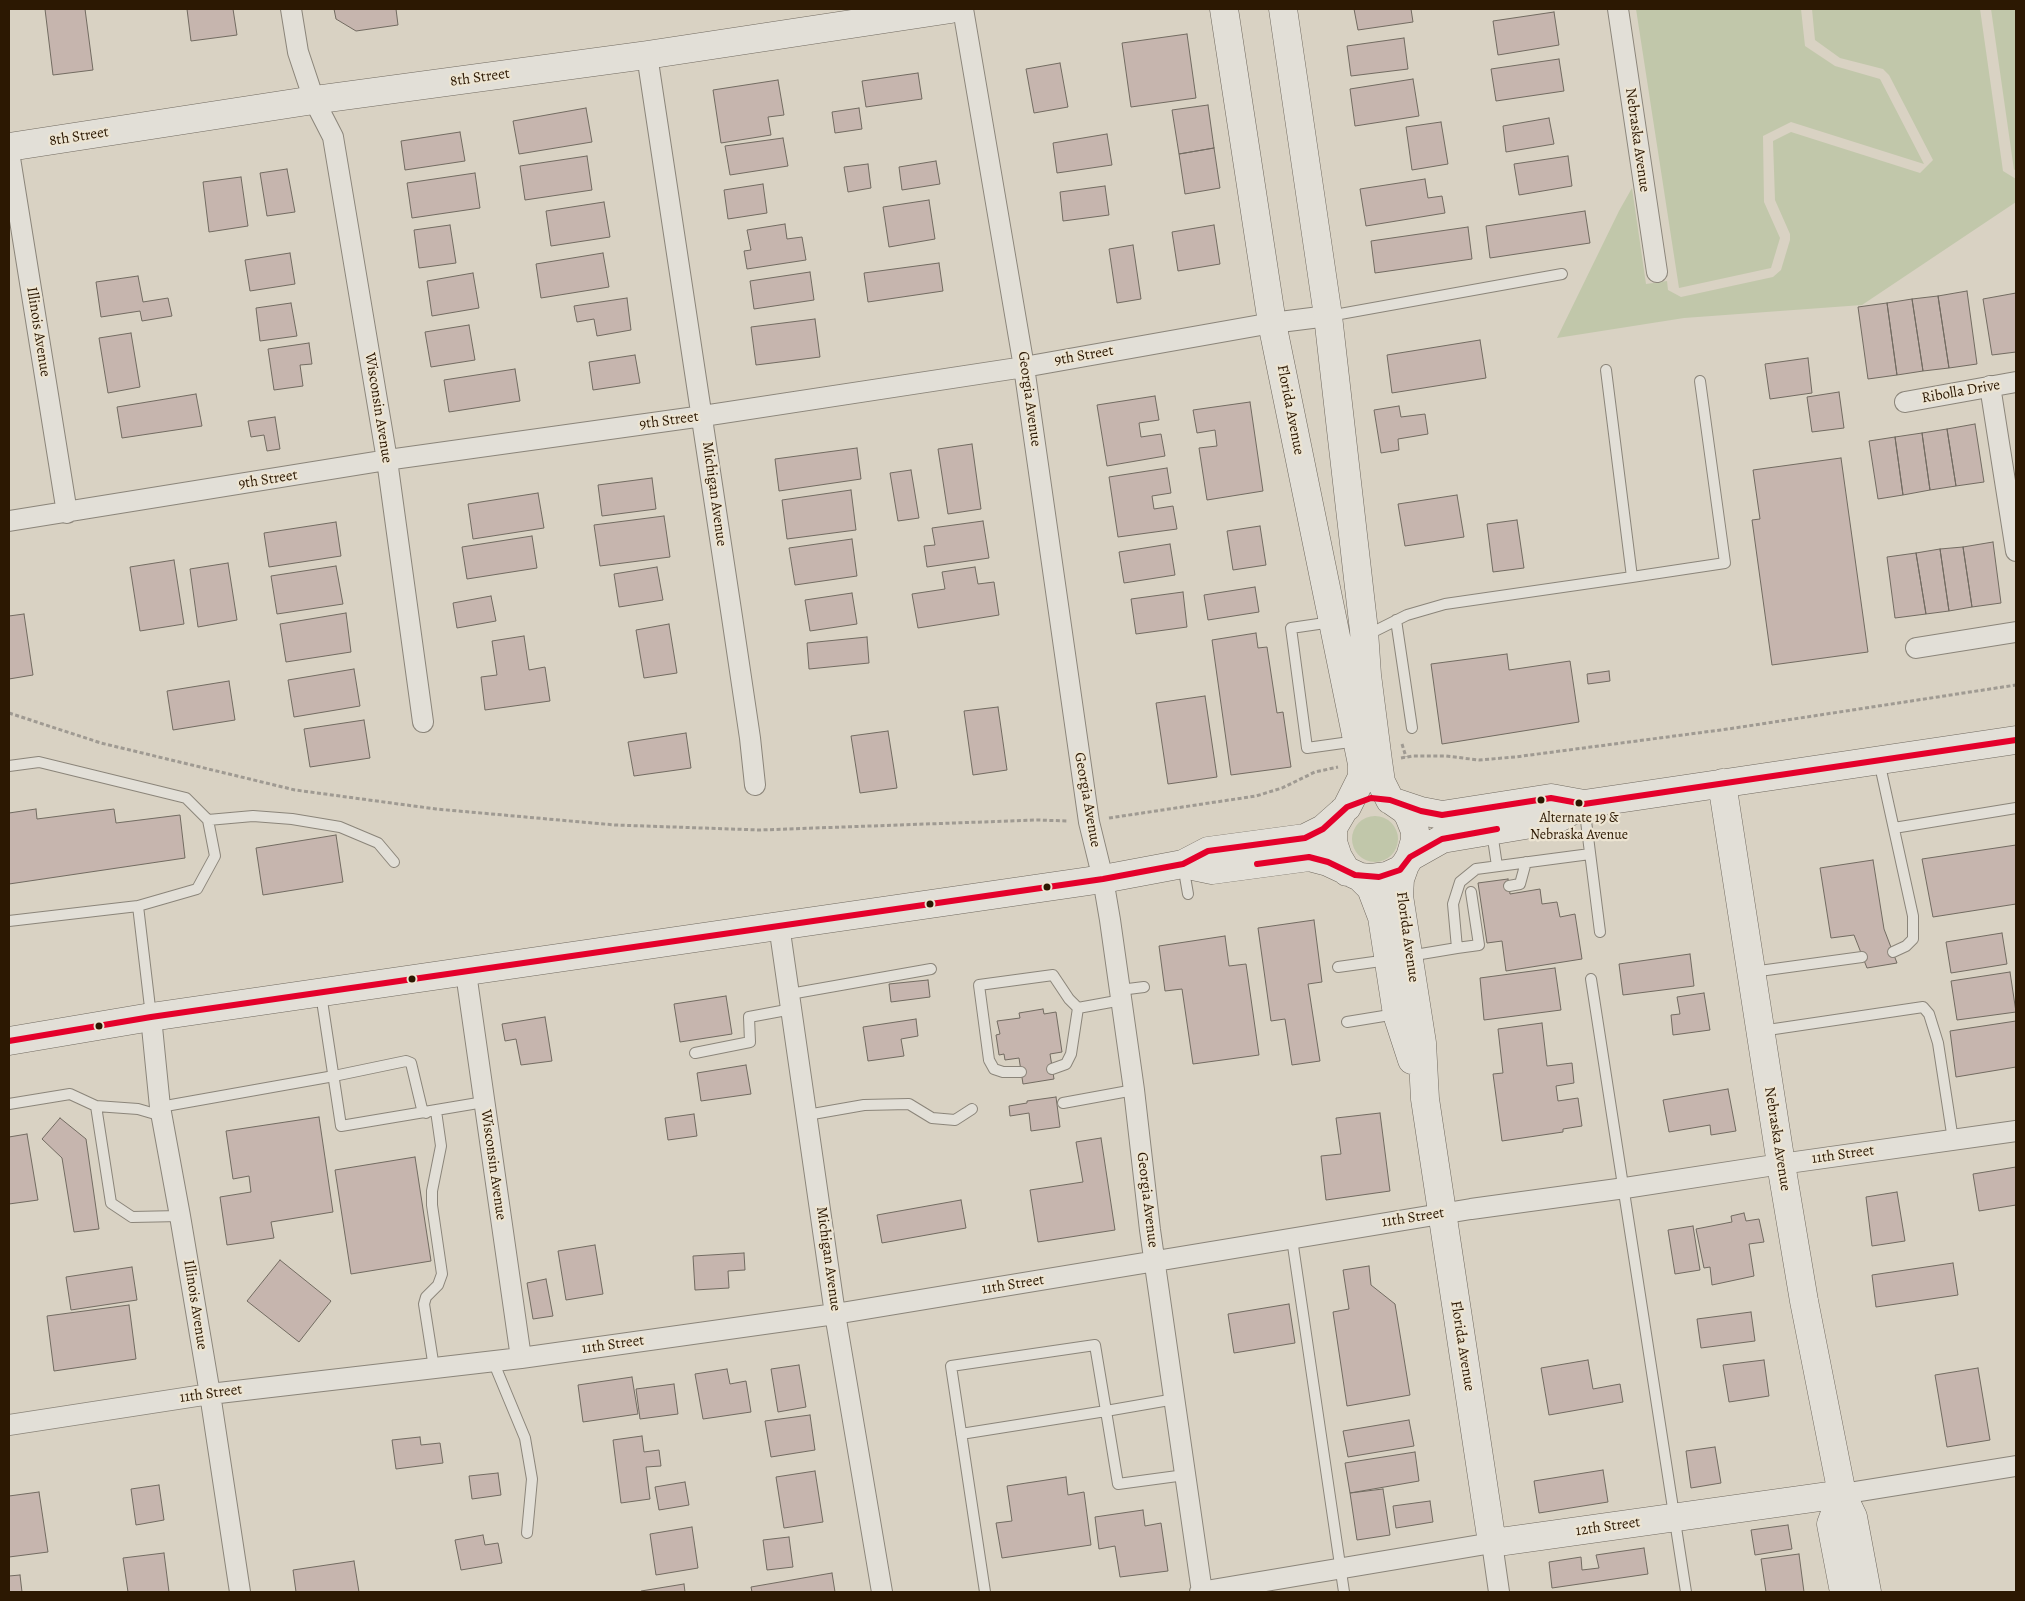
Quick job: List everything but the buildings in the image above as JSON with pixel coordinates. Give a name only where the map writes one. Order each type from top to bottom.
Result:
[{"type":"main road","name":"8th Street","points":[[9,148],[314,100],[648,55],[848,17],[951,9]]},
{"type":"main road","name":"Florida Avenue","points":[[1224,9],[1272,323],[1333,622],[1366,755],[1393,802]]},
{"type":"main road","name":"Florida Avenue","points":[[1283,9],[1328,316],[1367,675],[1366,755],[1362,777],[1344,810]]},
{"type":"main road","points":[[9,1041],[151,1017],[322,994],[779,925],[1103,879],[1183,864],[1208,851],[1305,838],[1323,829],[1344,810],[1371,798],[1442,815],[1551,798],[1584,804],[2016,740]]},
{"type":"main road","name":"Nebraska Avenue","points":[[1722,783],[1780,1164],[1804,1301],[1842,1494],[1853,1517],[1867,1592]]},
{"type":"main road","points":[[1183,864],[1212,870],[1309,858],[1328,862],[1354,874],[1371,878],[1387,876],[1400,870],[1407,861],[1415,840],[1415,832],[1409,816],[1393,802]]},
{"type":"main road","points":[[1407,861],[1442,839],[1555,820],[1584,804]]},
{"type":"main road","points":[[1344,810],[1333,828],[1333,842],[1338,857],[1354,874]]},
{"type":"main road","name":"Florida Avenue","points":[[1407,861],[1400,879],[1397,1014],[1425,1099]]},
{"type":"main road","name":"Florida Avenue","points":[[1354,874],[1371,888],[1376,898],[1399,958],[1422,1043],[1425,1099],[1492,1543]]},
{"type":"main road","name":"Nebraska Avenue","points":[[1842,1494],[1832,1524],[1844,1592]]},
{"type":"main road","name":"12th Street","points":[[1492,1543],[1842,1494]]},
{"type":"street","name":"Wisconsin Avenue","points":[[291,9],[298,52],[314,100],[333,137],[387,460],[423,722]]},
{"type":"street","name":"Georgia Avenue","points":[[963,9],[1024,367],[1089,822],[1103,879],[1121,995],[1201,1592]]},
{"type":"street","name":"Nebraska Avenue","points":[[1618,9],[1657,272]]},
{"type":"street","name":"Michigan Avenue","points":[[648,55],[750,738],[755,785]]},
{"type":"street","name":"Illinois Avenue","points":[[9,152],[66,512]]},
{"type":"street","name":"9th Street","points":[[9,521],[387,460],[702,416],[1024,367],[1272,323],[1328,316]]},
{"type":"street","name":"Ribolla Drive","points":[[1905,402],[2016,382]]},
{"type":"street","points":[[1990,386],[2016,551]]},
{"type":"street","points":[[1916,648],[2016,632]]},
{"type":"street","name":"Michigan Avenue","points":[[779,925],[836,1314],[882,1592]]},
{"type":"street","name":"Wisconsin Avenue","points":[[466,972],[521,1358]]},
{"type":"street","name":"Illinois Avenue","points":[[151,1017],[161,1111],[210,1394],[240,1592]]},
{"type":"street","name":"11th Street","points":[[9,1425],[210,1394],[493,1362],[836,1314],[1442,1214],[2016,1131]]},
{"type":"street","name":"12th Street","points":[[1842,1494],[2016,1466]]},
{"type":"street","name":"12th Street","points":[[1201,1592],[1492,1543]]},
{"type":"street","name":"Florida Avenue","points":[[1492,1543],[1499,1592]]},
{"type":"lane","points":[[1328,316],[1562,274]]},
{"type":"lane","points":[[1606,370],[1632,577]]},
{"type":"lane","points":[[1364,637],[1407,615],[1445,604],[1725,564],[1700,381]]},
{"type":"lane","points":[[1396,620],[1412,728]]},
{"type":"lane","points":[[1333,622],[1291,628],[1308,748],[1366,755]]},
{"type":"lane","points":[[1878,760],[1913,916],[1913,939],[1906,946],[1893,952]]},
{"type":"lane","points":[[9,766],[39,762],[186,798],[208,820],[215,856],[198,890],[138,906],[9,921]]},
{"type":"lane","points":[[1584,804],[1600,932]]},
{"type":"lane","points":[[1894,828],[2016,808]]},
{"type":"lane","points":[[208,820],[252,816],[292,819],[340,827],[378,842],[394,862]]},
{"type":"lane","points":[[1491,830],[1497,866]]},
{"type":"lane","points":[[1458,948],[1453,904],[1460,882],[1476,869],[1590,854]]},
{"type":"lane","points":[[1509,886],[1520,884],[1526,862]]},
{"type":"lane","points":[[1183,864],[1188,894]]},
{"type":"lane","points":[[1338,967],[1479,945],[1475,891],[1456,894]]},
{"type":"lane","points":[[138,906],[151,1017]]},
{"type":"lane","points":[[1751,972],[1862,957]]},
{"type":"lane","points":[[696,1053],[750,1042],[749,1017],[791,1002],[931,969]]},
{"type":"lane","points":[[1021,1072],[1003,1072],[994,1069],[989,1060],[979,985],[1053,975],[1069,999],[1078,1008]]},
{"type":"lane","points":[[1591,979],[1625,1188],[1686,1592]]},
{"type":"lane","points":[[1078,1008],[1144,987]]},
{"type":"lane","points":[[322,994],[342,1126],[484,1102]]},
{"type":"lane","points":[[1760,1031],[1923,1007],[1929,1014],[1938,1043],[1953,1140]]},
{"type":"lane","points":[[1052,1069],[1066,1064],[1070,1054],[1078,1008]]},
{"type":"lane","points":[[1347,1022],[1397,1014]]},
{"type":"lane","points":[[9,1104],[70,1094],[96,1106],[161,1111],[406,1061],[411,1063],[422,1109],[431,1112]]},
{"type":"lane","points":[[1064,1103],[1134,1090]]},
{"type":"lane","points":[[807,1115],[864,1105],[909,1104],[932,1118],[955,1120],[972,1109]]},
{"type":"lane","points":[[96,1106],[111,1203],[132,1217],[180,1216]]},
{"type":"lane","points":[[431,1112],[441,1146],[432,1191],[432,1205],[442,1274],[438,1285],[426,1297],[424,1304],[434,1368]]},
{"type":"lane","points":[[1292,1239],[1344,1592]]},
{"type":"lane","points":[[985,1592],[951,1366],[1095,1345],[1118,1484],[1185,1475]]},
{"type":"lane","points":[[493,1362],[525,1438],[532,1479],[527,1533]]},
{"type":"lane","points":[[961,1434],[1175,1400]]},
{"type":"path","points":[[9,713],[102,743],[295,790],[436,809],[614,826],[760,830],[1037,820],[1089,822],[1256,796],[1282,788],[1315,772],[1366,755],[1446,756],[1479,760],[1515,757],[1728,729],[2016,685]]},
{"type":"green space","points":[[1636,9],[1801,9],[1805,46],[1835,66],[1880,79],[1924,164],[1791,122],[1763,136],[1764,202],[1780,238],[1771,268],[1679,288]]},
{"type":"green space","points":[[1812,9],[1980,9],[2003,171],[2016,179],[2016,202],[1862,305],[1684,318],[1557,338],[1632,188],[1646,284],[1667,281],[1668,290],[1681,297],[1773,277],[1781,270],[1790,234],[1775,200],[1773,141],[1791,132],[1920,173],[1933,160],[1889,75],[1883,69],[1840,58],[1815,40]]},
{"type":"green space","points":[[1991,9],[2016,9],[2016,169],[2014,170]]},
{"type":"green space","points":[[1375,816],[1388,820],[1394,826],[1398,839],[1394,852],[1388,858],[1375,862],[1362,858],[1356,852],[1352,839],[1356,826],[1362,820]]},
{"type":"transit line","points":[[9,1041],[151,1017],[1103,879],[1183,864],[1208,851],[1305,838],[1323,829],[1347,807],[1371,798],[1390,800],[1421,811],[1442,815],[1551,798],[1584,804],[2016,740]]},
{"type":"transit line","points":[[1257,864],[1309,857],[1328,862],[1355,875],[1379,877],[1400,870],[1410,857],[1442,839],[1497,829]]},
{"type":"place","name":"Alternate 19 & Nebraska Avenue","points":[[1579,803]]}]
